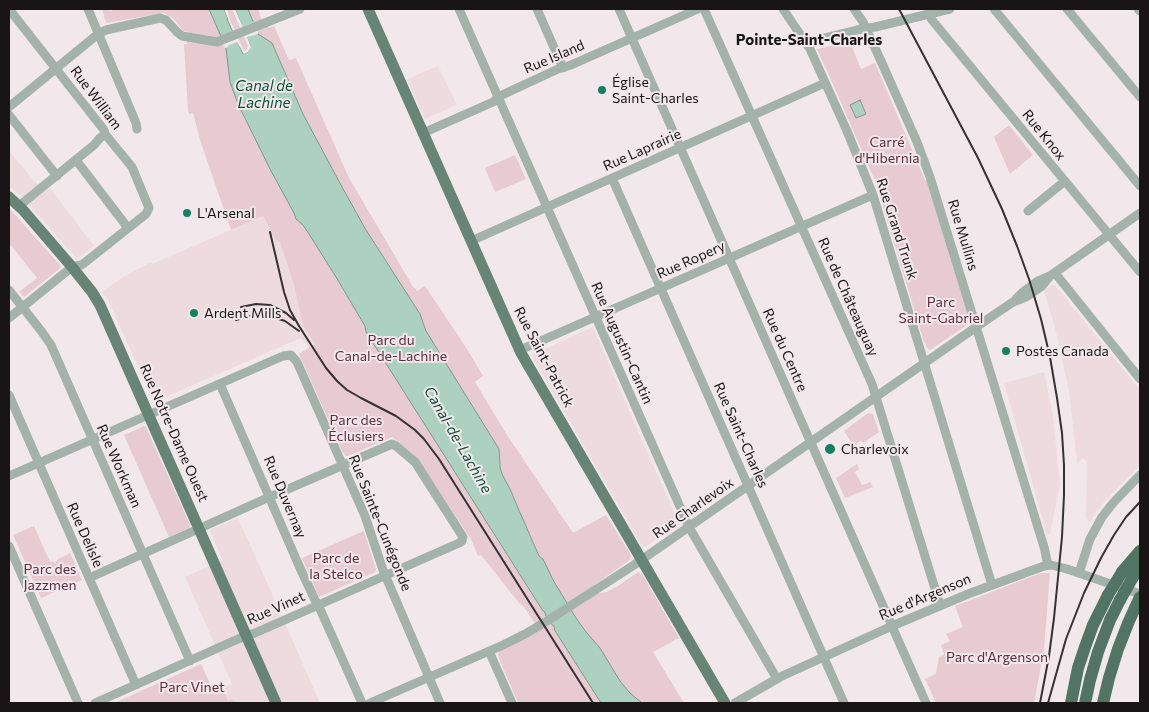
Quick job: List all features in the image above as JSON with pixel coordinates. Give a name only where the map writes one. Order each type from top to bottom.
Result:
[{"type":"highway","points":[[1071,703],[1078,668],[1093,625],[1114,598],[1140,552]]},
{"type":"highway","points":[[1127,575],[1140,565]]},
{"type":"highway","points":[[1103,703],[1115,657],[1138,597]]},
{"type":"highway","points":[[1084,703],[1114,598]]},
{"type":"main road","name":"Rue Saint-Patrick","points":[[368,9],[520,350],[725,703]]},
{"type":"main road","name":"Rue Notre-Dame Ouest","points":[[9,197],[20,206],[72,267],[100,305],[276,703]]},
{"type":"street","points":[[88,9],[137,129]]},
{"type":"street","points":[[9,107],[98,34],[108,29],[160,18],[168,22],[182,36],[213,42],[222,41],[300,9]]},
{"type":"street","name":"Rue Augustin-Cantin","points":[[459,9],[689,527],[777,679]]},
{"type":"street","points":[[537,9],[563,68]]},
{"type":"street","name":"Rue du Centre","points":[[619,9],[926,703]]},
{"type":"street","name":"Rue Island","points":[[423,133],[493,102],[502,95],[698,9]]},
{"type":"street","name":"Rue de Châteauguay","points":[[704,9],[870,379],[940,605]]},
{"type":"street","name":"Rue Grand Trunk","points":[[783,9],[807,43],[873,195],[992,585]]},
{"type":"street","name":"Rue Mullins","points":[[854,9],[866,28],[923,156],[947,228],[1048,565]]},
{"type":"street","points":[[807,43],[866,28],[917,12],[929,14],[950,9]]},
{"type":"street","points":[[994,9],[1140,186]]},
{"type":"street","points":[[1067,9],[1140,97]]},
{"type":"street","name":"Rue William","points":[[12,11],[133,168],[149,205],[146,214],[128,228]]},
{"type":"street","name":"Rue Knox","points":[[929,14],[1140,272]]},
{"type":"street","name":"Rue Laprairie","points":[[471,241],[825,83]]},
{"type":"street","points":[[9,115],[57,176]]},
{"type":"street","points":[[20,206],[106,134]]},
{"type":"street","points":[[9,318],[72,267],[83,264],[128,228],[76,160]]},
{"type":"street","name":"Rue Saint-Charles","points":[[612,178],[844,703]]},
{"type":"street","points":[[1028,211],[1065,181]]},
{"type":"street","name":"Rue Ropery","points":[[520,350],[873,195]]},
{"type":"street","name":"Rue Charlevoix","points":[[370,703],[489,651],[525,634],[548,620],[689,527],[1013,302],[1038,281],[1052,275],[1140,213]]},
{"type":"street","points":[[1052,275],[1140,379]]},
{"type":"street","name":"Rue Workman","points":[[9,290],[50,342],[190,661]]},
{"type":"street","name":"Rue Sainte-Cunégonde","points":[[220,384],[283,356],[291,355],[297,362],[366,519],[385,576],[440,703]]},
{"type":"street","points":[[9,476],[220,384]]},
{"type":"street","name":"Rue Duvernay","points":[[220,384],[362,703]]},
{"type":"street","name":"Rue Delisle","points":[[9,395],[136,685]]},
{"type":"street","name":"Rue Vinet","points":[[94,703],[385,576],[461,542],[463,539],[463,535],[415,462],[393,444],[384,446],[342,465]]},
{"type":"street","points":[[89,578],[342,465]]},
{"type":"street","points":[[1079,573],[1090,539],[1102,517],[1140,475]]},
{"type":"street","points":[[9,546],[78,703]]},
{"type":"street","points":[[1048,565],[1079,573],[1138,597]]},
{"type":"street","name":"Rue d'Argenson","points":[[735,703],[777,679],[892,626],[940,605],[1035,568],[1048,565]]},
{"type":"street","points":[[489,651],[512,703]]},
{"type":"shaded area","points":[[438,66],[457,105],[425,119],[407,79]]},
{"type":"shaded area","points":[[9,151],[44,192],[50,188],[94,246],[77,259],[23,198],[9,186]]},
{"type":"shaded area","points":[[263,216],[277,242],[280,241],[294,285],[302,321],[315,344],[309,348],[301,338],[154,402],[108,300],[102,292],[123,277],[151,262],[152,264]]},
{"type":"shaded area","points":[[1054,284],[1140,390],[1140,465],[1106,500],[1093,516],[1090,523],[1086,518],[1087,462],[1083,458],[1077,463],[1069,391],[1055,328],[1044,290]]},
{"type":"shaded area","points":[[593,327],[680,524],[645,547],[642,546],[531,355]]},
{"type":"shaded area","points":[[1044,372],[1053,416],[1060,484],[1050,534],[1047,535],[1004,383]]},
{"type":"shaded area","points":[[238,518],[320,703],[237,703],[235,701],[228,701],[223,688],[232,684],[185,577],[222,560],[210,530]]},
{"type":"green space","name":"Parc du Canal-de-Lachine","points":[[102,9],[112,11],[112,9],[258,9],[261,18],[269,28],[274,26],[289,60],[296,58],[349,178],[412,285],[417,291],[425,286],[467,349],[483,376],[475,382],[507,435],[573,533],[606,515],[631,555],[630,560],[594,585],[598,593],[606,592],[638,572],[642,574],[679,638],[653,652],[684,703],[518,703],[498,654],[499,651],[539,630],[524,607],[481,555],[478,556],[471,539],[415,456],[392,437],[348,456],[343,453],[299,354],[315,344],[304,327],[294,285],[280,242],[277,242],[263,216],[231,230],[201,143],[193,113],[189,114],[188,111],[184,44],[187,44],[189,32],[183,31],[174,19],[164,13],[106,23]]},
{"type":"green space","points":[[850,42],[861,69],[875,63],[925,180],[927,179],[971,319],[969,319],[967,325],[930,350],[924,342],[876,183],[817,49]]},
{"type":"green space","points":[[1009,125],[1033,155],[1010,174],[994,137]]},
{"type":"green space","points":[[515,155],[526,179],[495,192],[485,168]]},
{"type":"green space","points":[[9,208],[61,266],[24,297],[19,292],[37,278],[9,243]]},
{"type":"green space","points":[[868,413],[873,414],[879,432],[863,443],[861,441],[857,443],[855,448],[844,431]]},
{"type":"green space","points":[[144,426],[190,525],[189,528],[169,537],[124,435]]},
{"type":"green space","points":[[857,464],[859,469],[855,472],[862,485],[870,482],[873,487],[845,498],[836,478]]},
{"type":"green space","name":"Parc des Jazzmen","points":[[34,526],[50,562],[55,563],[58,559],[70,553],[82,580],[41,598],[13,535]]},
{"type":"green space","name":"Parc de la Stelco","points":[[364,531],[375,572],[319,597],[302,558]]},
{"type":"green space","name":"Parc d'Argenson","points":[[1041,573],[1050,573],[1044,649],[1034,703],[936,703],[925,679],[936,674],[939,657],[944,655],[941,645],[950,641],[946,634],[963,627],[955,606]]},
{"type":"green space","name":"Parc Vinet","points":[[201,664],[213,690],[223,688],[228,701],[232,699],[237,703],[114,703]]},
{"type":"water","name":"Canal de Lachine","points":[[209,9],[224,9],[243,54],[248,52],[250,45],[235,9],[248,9],[258,34],[272,43],[303,114],[366,230],[420,314],[426,331],[499,449],[502,474],[539,556],[543,559],[553,580],[576,618],[600,648],[620,681],[642,703],[601,703],[366,332],[365,326],[336,277],[303,225],[296,219],[238,104],[230,82],[226,48]]},
{"type":"water","points":[[860,100],[866,114],[856,118],[850,105]]},
{"type":"pier","points":[[224,9],[227,9],[244,51],[248,46],[232,9],[235,9],[243,27],[254,22],[258,31],[258,34],[247,37],[251,47],[244,54],[237,42],[226,48],[224,47],[220,37],[233,31]]},
{"type":"railway","points":[[899,9],[978,158],[1002,209],[1029,279],[1050,357],[1062,433],[1064,495],[1054,618],[1040,703]]},
{"type":"railway","points":[[270,232],[290,310],[326,368],[347,390],[396,416],[424,439],[439,459],[593,703]]},
{"type":"railway","points":[[241,307],[256,304],[270,305],[286,313],[294,320]]},
{"type":"railway","points":[[236,320],[250,316],[269,316],[285,321],[299,331]]},
{"type":"railway","points":[[1048,703],[1066,639],[1084,593],[1114,535],[1126,517],[1140,502]]},
{"type":"place","name":"Église Saint-Charles","points":[[602,90]]},
{"type":"place","name":"L'Arsenal","points":[[187,213]]},
{"type":"place","name":"Ardent Mills","points":[[194,313]]},
{"type":"place","name":"Postes Canada","points":[[1006,351]]},
{"type":"place","name":"Charlevoix","points":[[830,449]]},
{"type":"district","name":"Pointe-Saint-Charles","points":[[809,40]]},
{"type":"park label","name":"Carré d'Hibernia","points":[[887,150]]},
{"type":"park label","name":"Parc Saint-Gabriel","points":[[941,310]]},
{"type":"park label","name":"Parc des Éclusiers","points":[[356,428]]},
{"type":"water label","name":"Canal-de-Lachine","points":[[458,440]]}]
